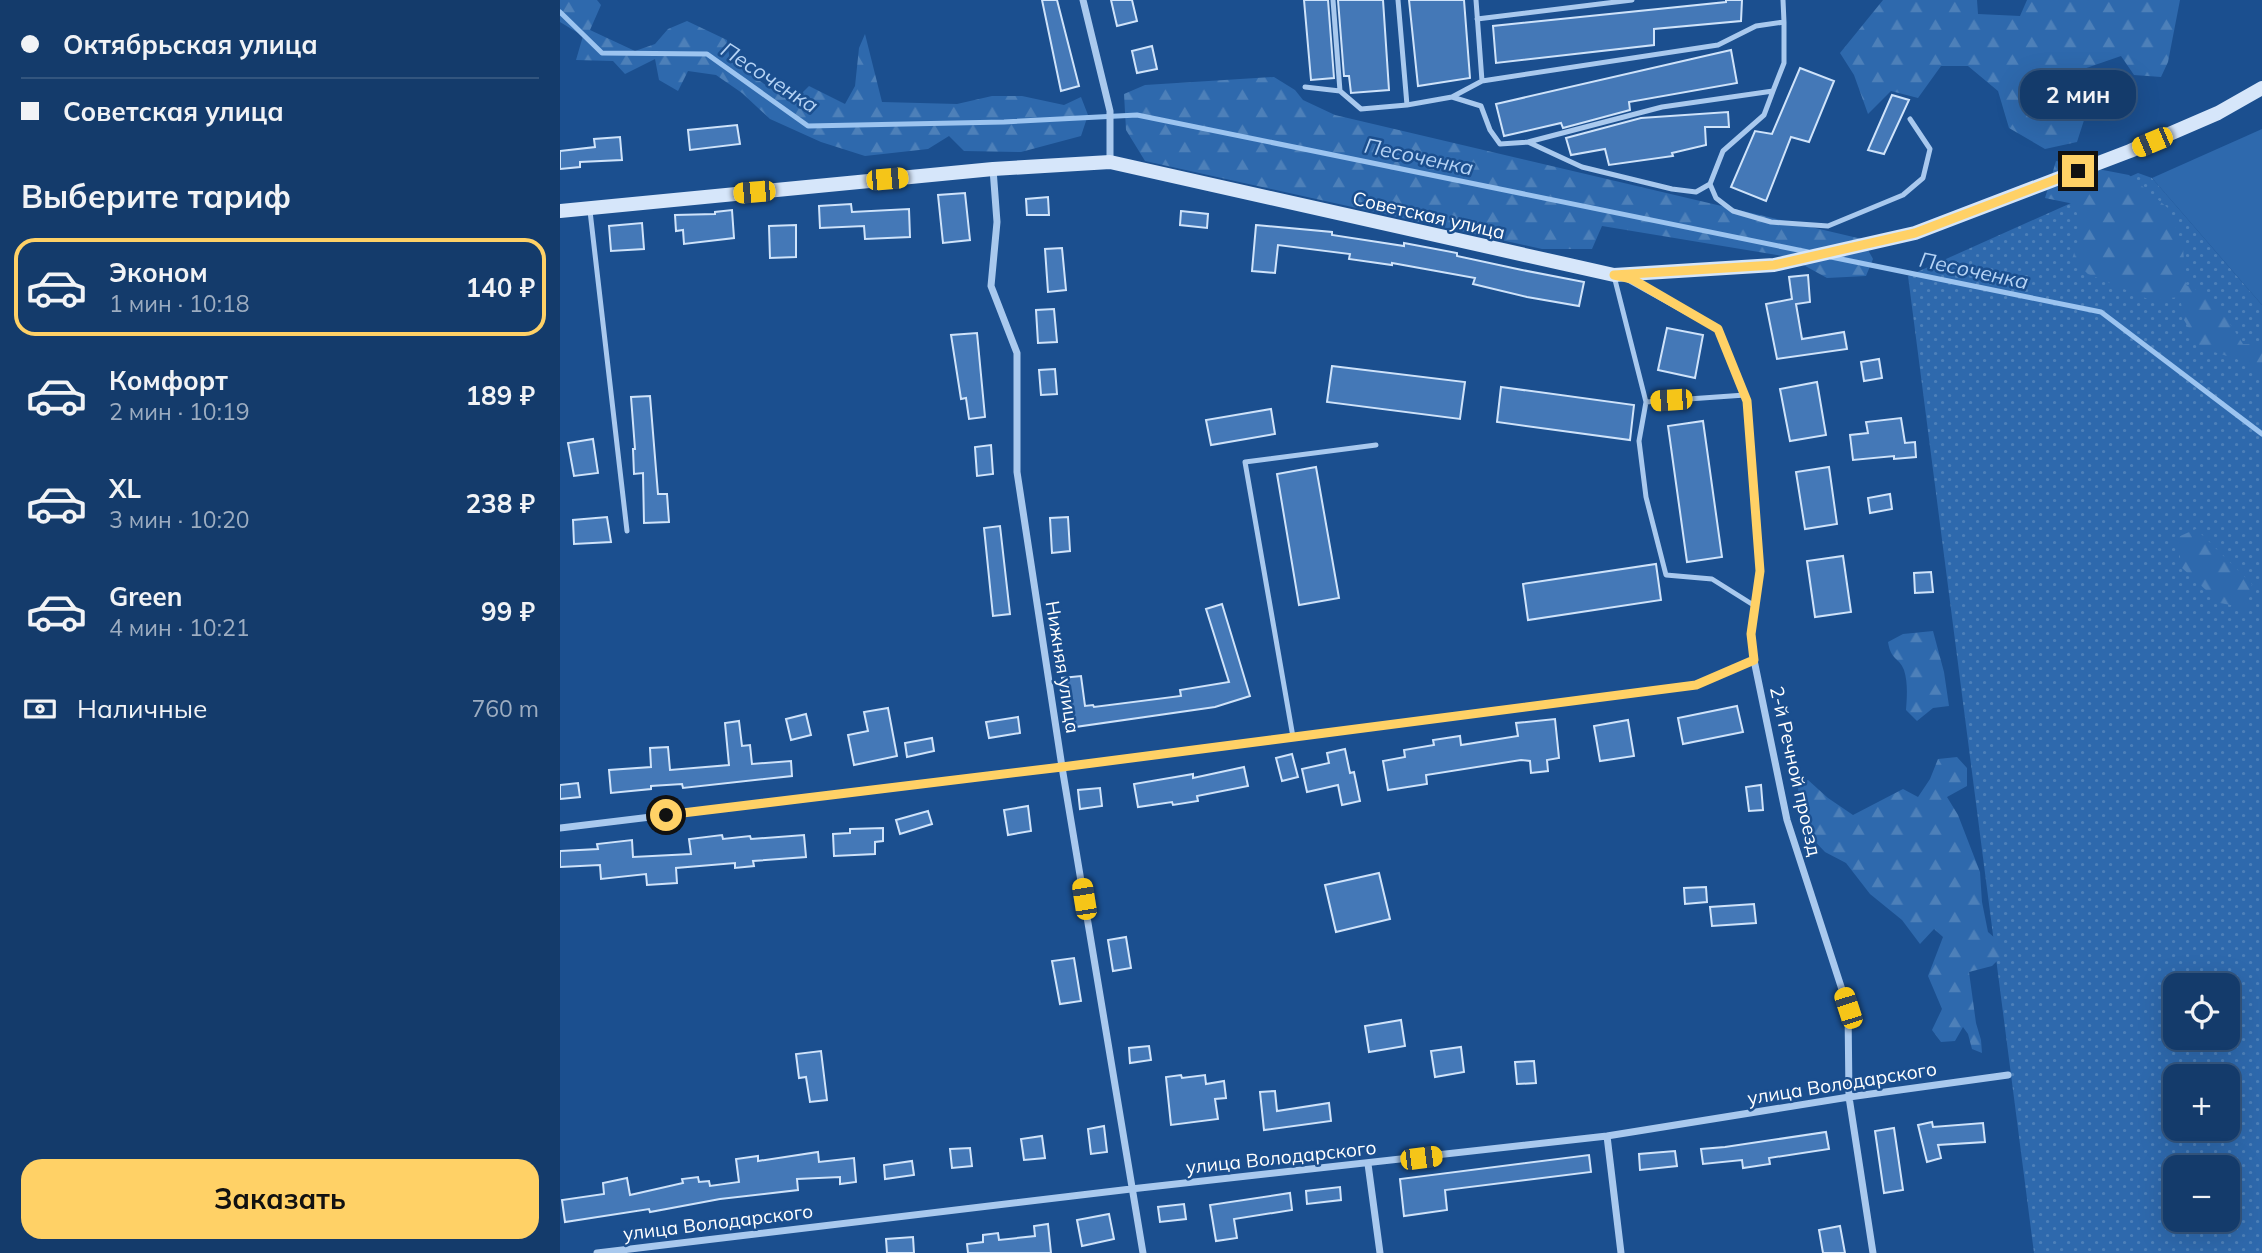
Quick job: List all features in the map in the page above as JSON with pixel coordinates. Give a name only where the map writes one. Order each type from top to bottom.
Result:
[{"type":"street","points":[[1083,0],[1110,111],[1110,162]]},
{"type":"street","name":"Советская улица","points":[[560,211],[993,169],[1110,162],[1614,275],[1774,265],[1879,239],[1915,233],[2130,151],[2218,113],[2262,88]]},
{"type":"street","name":"Нижняя улица","points":[[993,169],[998,222],[991,286],[1017,353],[1017,472],[1062,767],[1143,1253]]},
{"type":"street","name":"2-й Речной проезд","points":[[1614,275],[1632,279],[1718,329],[1747,401],[1760,571],[1751,634],[1754,660],[1787,820],[1848,1008],[1849,1097],[1873,1253]]},
{"type":"street","points":[[560,828],[1062,767],[1696,685],[1754,660]]},
{"type":"street","name":"улица Володарского","points":[[597,1253],[1131,1189],[1608,1136],[2008,1074]]},
{"type":"street","points":[[1608,1136],[1621,1253]]},
{"type":"street","points":[[1368,1164],[1380,1253]]},
{"type":"lane","points":[[1333,0],[1340,91]]},
{"type":"lane","points":[[1398,0],[1407,105]]},
{"type":"lane","points":[[1476,0],[1482,81]]},
{"type":"lane","points":[[1477,19],[1632,0]]},
{"type":"lane","points":[[1528,142],[1582,167],[1672,189],[1696,192],[1710,184],[1723,151],[1764,115],[1784,63],[1783,0]]},
{"type":"lane","points":[[1305,87],[1340,91],[1361,109],[1407,105],[1452,97],[1482,81],[1718,45],[1756,26],[1784,22]]},
{"type":"lane","points":[[1452,97],[1481,106],[1490,130],[1500,144],[1528,142],[1662,107],[1773,91]]},
{"type":"lane","points":[[1710,184],[1716,198],[1733,211],[1771,222],[1828,226],[1903,195],[1923,178],[1930,149],[1910,119]]},
{"type":"lane","points":[[590,208],[627,531]]},
{"type":"lane","points":[[1614,275],[1646,402],[1639,441],[1647,497],[1666,575],[1712,579],[1755,607]]},
{"type":"lane","points":[[1646,402],[1745,395]]},
{"type":"lane","points":[[1293,737],[1245,462],[1376,445]]},
{"type":"green space","points":[[560,0],[597,0],[601,5],[590,30],[635,51],[655,44],[668,29],[687,21],[727,40],[730,61],[788,100],[801,94],[809,86],[845,104],[855,86],[859,48],[865,34],[882,102],[957,104],[992,96],[1022,96],[1064,105],[1081,97],[1088,115],[1081,136],[1021,152],[964,151],[949,136],[928,149],[865,156],[821,142],[770,119],[742,93],[716,75],[688,71],[678,91],[659,80],[655,59],[625,74],[613,61],[576,60],[583,36],[560,22]]},
{"type":"green space","points":[[1883,0],[1977,0],[1978,14],[2020,16],[2027,0],[2180,0],[2168,62],[2161,77],[2134,75],[2121,56],[2069,74],[2085,117],[2077,142],[2045,149],[2009,128],[1998,91],[1968,66],[1941,66],[1918,98],[1891,91],[1868,114],[1854,75],[1840,53]]},
{"type":"green space","points":[[1274,77],[1295,90],[1303,100],[1335,115],[1862,239],[1873,259],[1866,276],[1827,278],[1789,257],[1602,226],[1592,249],[1542,249],[1145,161],[1126,130],[1124,94],[1145,85]]},
{"type":"green space","points":[[2262,129],[2262,305],[2152,178]]},
{"type":"green space","points":[[2056,161],[2129,175],[2169,209],[2183,248],[2186,285],[2213,297],[2243,344],[2262,344],[2262,382],[2237,359],[2201,348],[2184,320],[2180,297],[2150,300],[2088,274],[2072,259],[2082,230],[2074,204],[2045,198]]},
{"type":"green space","points":[[2138,173],[2152,178],[2262,305],[2262,1253],[2034,1253],[1908,276]]},
{"type":"green space","points":[[2196,529],[2252,584],[2247,608],[2220,603],[2181,567],[2178,537]]},
{"type":"green space","points":[[1933,631],[1944,672],[1949,706],[1933,708],[1917,721],[1906,710],[1905,675],[1902,666],[1891,653],[1888,642],[1903,634]]},
{"type":"green space","points":[[1957,757],[1967,768],[1967,786],[1947,797],[1958,815],[1980,872],[1988,932],[2004,946],[2005,953],[1992,966],[1969,972],[1982,1053],[1972,1049],[1963,1027],[1955,1041],[1941,1042],[1932,1030],[1942,1009],[1928,976],[1943,937],[1934,929],[1920,944],[1902,920],[1870,894],[1846,863],[1825,852],[1805,831],[1799,809],[1798,786],[1808,780],[1853,815],[1903,789],[1918,797],[1930,779],[1938,759]]},
{"type":"building","points":[[1042,0],[1057,0],[1079,86],[1061,91]]},
{"type":"building","points":[[1111,0],[1132,0],[1137,21],[1117,26]]},
{"type":"building","points":[[1304,0],[1328,0],[1334,78],[1311,80]]},
{"type":"building","points":[[1338,0],[1383,0],[1389,90],[1351,93],[1349,76],[1344,76]]},
{"type":"building","points":[[1409,0],[1464,0],[1470,78],[1418,86]]},
{"type":"building","points":[[1742,0],[1741,21],[1654,29],[1654,45],[1496,63],[1493,26]]},
{"type":"building","points":[[1152,46],[1157,69],[1137,73],[1132,51]]},
{"type":"building","points":[[1731,50],[1737,83],[1629,102],[1630,110],[1563,128],[1561,123],[1504,136],[1496,104]]},
{"type":"building","points":[[1800,68],[1834,81],[1809,142],[1791,137],[1766,201],[1731,187],[1755,131],[1772,134]]},
{"type":"building","points":[[1892,95],[1909,100],[1884,154],[1868,150]]},
{"type":"building","points":[[1728,112],[1729,127],[1705,127],[1706,145],[1672,153],[1673,156],[1609,165],[1605,149],[1571,155],[1566,138],[1641,118]]},
{"type":"building","points":[[737,125],[740,144],[690,150],[688,130]]},
{"type":"building","points":[[620,137],[622,160],[580,162],[580,167],[560,169],[560,151],[595,147],[594,139]]},
{"type":"building","points":[[965,193],[970,240],[943,243],[938,195]]},
{"type":"building","points":[[1048,197],[1049,215],[1027,215],[1026,199]]},
{"type":"building","points":[[851,204],[852,212],[909,209],[910,237],[865,239],[864,226],[820,228],[819,206]]},
{"type":"building","points":[[732,210],[734,238],[684,244],[683,230],[676,231],[675,215],[715,214]]},
{"type":"building","points":[[1181,211],[1208,214],[1207,228],[1180,225]]},
{"type":"building","points":[[642,223],[644,249],[611,251],[609,226]]},
{"type":"building","points":[[796,225],[796,257],[770,258],[769,226]]},
{"type":"building","points":[[1256,225],[1332,232],[1332,235],[1404,246],[1404,243],[1584,282],[1579,306],[1473,284],[1475,278],[1392,263],[1349,259],[1350,254],[1278,245],[1275,273],[1252,271]]},
{"type":"building","points":[[1062,248],[1066,290],[1048,292],[1045,249]]},
{"type":"building","points":[[1808,275],[1810,302],[1796,304],[1802,339],[1844,332],[1847,349],[1777,359],[1766,304],[1792,299],[1789,277]]},
{"type":"building","points":[[1054,309],[1057,342],[1038,343],[1036,310]]},
{"type":"building","points":[[1667,328],[1703,335],[1695,378],[1658,370]]},
{"type":"building","points":[[977,333],[985,417],[969,419],[966,398],[961,399],[951,335]]},
{"type":"building","points":[[1879,359],[1882,378],[1864,381],[1861,362]]},
{"type":"building","points":[[1332,366],[1465,382],[1460,419],[1327,402]]},
{"type":"building","points":[[1055,369],[1057,394],[1041,395],[1039,370]]},
{"type":"building","points":[[1817,382],[1826,435],[1790,441],[1780,389]]},
{"type":"building","points":[[1501,387],[1634,405],[1630,440],[1497,422]]},
{"type":"building","points":[[650,396],[658,494],[667,494],[669,522],[644,523],[643,473],[634,474],[631,397]]},
{"type":"building","points":[[1271,409],[1275,434],[1211,445],[1206,420]]},
{"type":"building","points":[[1901,418],[1905,443],[1915,442],[1916,457],[1853,460],[1850,435],[1868,433],[1866,422]]},
{"type":"building","points":[[1703,421],[1722,557],[1687,562],[1668,426]]},
{"type":"building","points":[[593,439],[598,473],[574,476],[568,443]]},
{"type":"building","points":[[991,445],[993,474],[977,476],[975,447]]},
{"type":"building","points":[[1316,467],[1339,598],[1299,605],[1277,474]]},
{"type":"building","points":[[1829,467],[1837,524],[1805,529],[1796,472]]},
{"type":"building","points":[[1890,494],[1892,509],[1870,513],[1868,498]]},
{"type":"building","points":[[607,517],[611,542],[574,544],[573,520]]},
{"type":"building","points":[[1068,517],[1070,551],[1052,553],[1050,518]]},
{"type":"building","points":[[1000,526],[1010,614],[993,616],[984,528]]},
{"type":"building","points":[[1843,556],[1851,612],[1815,617],[1807,561]]},
{"type":"building","points":[[1656,564],[1661,600],[1528,620],[1523,584]]},
{"type":"building","points":[[1931,572],[1933,592],[1915,593],[1914,573]]},
{"type":"building","points":[[1222,604],[1250,696],[1215,707],[1068,728],[1062,678],[1081,676],[1085,706],[1094,707],[1181,696],[1180,690],[1229,682],[1206,609]]},
{"type":"building","points":[[1737,706],[1743,732],[1683,744],[1678,718]]},
{"type":"building","points":[[888,708],[897,756],[854,765],[848,735],[868,731],[864,712]]},
{"type":"building","points":[[806,714],[811,735],[791,740],[786,719]]},
{"type":"building","points":[[1018,717],[1020,733],[989,738],[986,722]]},
{"type":"building","points":[[1555,719],[1559,758],[1547,760],[1548,771],[1531,773],[1530,761],[1521,760],[1426,775],[1427,784],[1388,790],[1383,761],[1405,757],[1404,750],[1434,745],[1433,740],[1460,736],[1461,745],[1518,736],[1516,723]]},
{"type":"building","points":[[1628,720],[1634,756],[1600,761],[1594,726]]},
{"type":"building","points":[[739,721],[742,746],[750,745],[752,764],[791,761],[792,776],[683,788],[682,784],[651,786],[651,789],[611,793],[609,770],[651,767],[650,748],[668,747],[670,770],[729,765],[725,723]]},
{"type":"building","points":[[932,738],[934,751],[907,757],[905,743]]},
{"type":"building","points":[[1345,749],[1350,773],[1354,772],[1360,801],[1342,805],[1338,785],[1307,792],[1302,769],[1329,763],[1327,753]]},
{"type":"building","points":[[1292,754],[1298,777],[1282,781],[1276,758]]},
{"type":"building","points":[[1244,767],[1248,786],[1197,796],[1198,801],[1138,807],[1134,784],[1193,774],[1193,778]]},
{"type":"building","points":[[578,783],[580,797],[560,799],[560,785]]},
{"type":"building","points":[[1761,785],[1763,810],[1749,811],[1746,787]]},
{"type":"building","points":[[1100,788],[1102,806],[1080,809],[1078,790]]},
{"type":"building","points":[[1028,806],[1031,831],[1008,835],[1004,810]]},
{"type":"building","points":[[928,811],[932,824],[900,834],[896,820]]},
{"type":"building","points":[[883,828],[883,841],[875,842],[875,854],[834,856],[833,834],[850,833],[850,829]]},
{"type":"building","points":[[722,835],[723,839],[750,836],[751,839],[804,835],[806,857],[753,861],[754,866],[735,868],[735,863],[676,868],[677,883],[647,885],[646,874],[601,879],[600,865],[560,867],[560,851],[598,849],[597,844],[632,840],[633,857],[691,854],[689,839]]},
{"type":"building","points":[[1379,873],[1390,919],[1336,932],[1325,885]]},
{"type":"building","points":[[1706,887],[1707,902],[1685,904],[1684,888]]},
{"type":"building","points":[[1754,904],[1756,923],[1712,926],[1710,907]]},
{"type":"building","points":[[1126,937],[1131,968],[1113,971],[1108,940]]},
{"type":"building","points":[[1074,958],[1081,1001],[1060,1004],[1052,961]]},
{"type":"building","points":[[1401,1020],[1405,1046],[1369,1052],[1365,1026]]},
{"type":"building","points":[[1149,1046],[1151,1060],[1130,1063],[1129,1048]]},
{"type":"building","points":[[1461,1047],[1464,1072],[1435,1077],[1431,1051]]},
{"type":"building","points":[[821,1051],[827,1100],[810,1102],[806,1077],[799,1078],[796,1054]]},
{"type":"building","points":[[1534,1061],[1536,1083],[1517,1084],[1515,1062]]},
{"type":"building","points":[[1181,1075],[1182,1078],[1205,1075],[1206,1084],[1224,1081],[1226,1098],[1215,1099],[1218,1119],[1171,1125],[1166,1077]]},
{"type":"building","points":[[1275,1091],[1277,1111],[1329,1103],[1331,1121],[1264,1130],[1260,1092]]},
{"type":"building","points":[[1932,1122],[1933,1127],[1983,1123],[1985,1142],[1938,1145],[1941,1158],[1927,1162],[1918,1125]]},
{"type":"building","points":[[1104,1126],[1107,1152],[1091,1154],[1088,1129]]},
{"type":"building","points":[[1894,1128],[1903,1190],[1884,1193],[1875,1131]]},
{"type":"building","points":[[1826,1132],[1829,1149],[1769,1158],[1770,1164],[1743,1168],[1742,1160],[1703,1164],[1701,1149]]},
{"type":"building","points":[[1042,1136],[1045,1158],[1024,1160],[1021,1139]]},
{"type":"building","points":[[970,1148],[972,1166],[952,1168],[950,1149]]},
{"type":"building","points":[[1675,1151],[1677,1166],[1640,1170],[1639,1154]]},
{"type":"building","points":[[818,1152],[819,1162],[854,1158],[856,1182],[840,1184],[840,1177],[797,1179],[798,1190],[565,1222],[562,1200],[604,1194],[603,1183],[627,1178],[630,1195],[683,1183],[682,1179],[698,1177],[699,1182],[709,1181],[710,1186],[739,1182],[736,1159],[758,1156],[758,1161]]},
{"type":"building","points":[[1589,1155],[1591,1172],[1445,1190],[1447,1210],[1404,1216],[1400,1179]]},
{"type":"building","points":[[912,1161],[914,1175],[885,1179],[884,1165]]},
{"type":"building","points":[[1340,1187],[1341,1200],[1307,1204],[1306,1191]]},
{"type":"building","points":[[1290,1193],[1292,1210],[1234,1219],[1237,1238],[1216,1241],[1210,1205]]},
{"type":"building","points":[[1184,1204],[1186,1219],[1160,1222],[1158,1207]]},
{"type":"building","points":[[1109,1214],[1114,1239],[1082,1246],[1077,1220]]},
{"type":"building","points":[[1048,1224],[1051,1253],[968,1253],[967,1244],[983,1242],[983,1235],[998,1233],[999,1240],[1035,1236],[1034,1226]]},
{"type":"building","points":[[1840,1226],[1845,1253],[1823,1253],[1819,1230]]},
{"type":"building","points":[[913,1237],[914,1253],[887,1253],[886,1239]]},
{"type":"waterway","name":"Песоченка","points":[[560,12],[602,53],[707,54],[808,126],[1004,122],[1137,115],[1808,252]]},
{"type":"waterway","name":"Песоченка","points":[[1831,257],[2101,312],[2262,434]]},
{"type":"route","points":[[666,815],[1696,685],[1754,660],[1751,634],[1760,571],[1747,401],[1718,329],[1632,279],[1614,275],[1774,265],[1879,239],[1915,233],[2078,171]]}]
